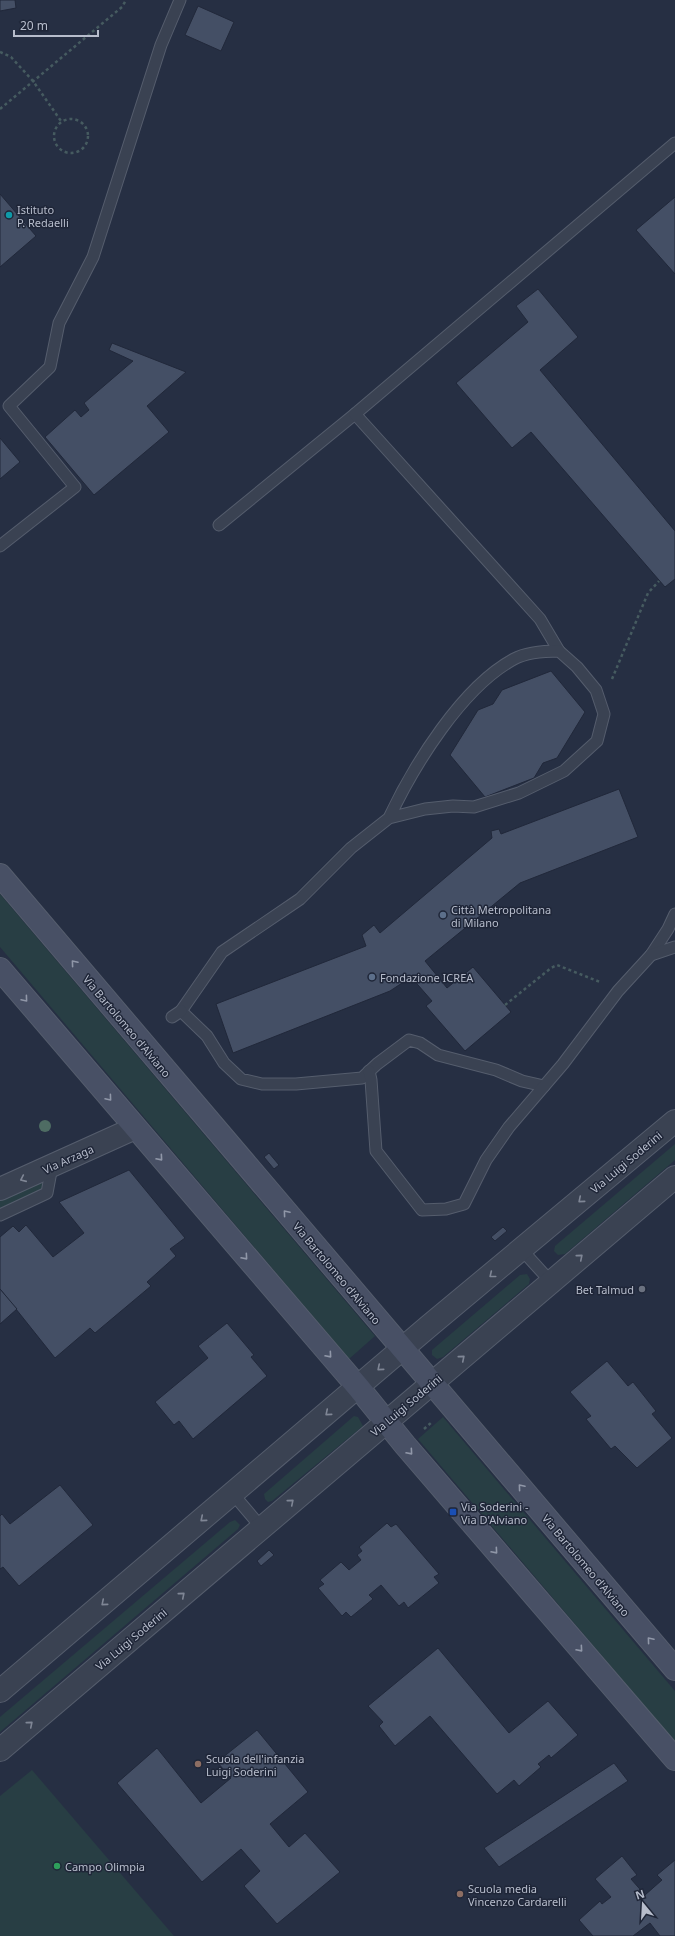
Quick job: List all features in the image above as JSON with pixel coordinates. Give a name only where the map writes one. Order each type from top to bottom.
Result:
[{"type":"main road","name":"Via Bartolomeo d'Alviano","points":[[0,875],[402,1350],[432,1383],[675,1669]]},
{"type":"main road","points":[[0,969],[675,1759]]},
{"type":"street","name":"Via Luigi Soderini","points":[[0,1691],[358,1387],[675,1121]]},
{"type":"street","name":"Via Arzaga","points":[[0,1189],[135,1128]]},
{"type":"street","name":"Via Luigi Soderini","points":[[0,1750],[675,1177]]},
{"type":"lane","points":[[0,546],[75,487],[9,406],[50,366],[59,323],[93,257],[161,45],[180,0]]},
{"type":"lane","points":[[219,525],[355,414],[675,143]]},
{"type":"lane","points":[[355,414],[540,619],[559,651],[576,667],[596,690],[604,714],[597,741],[564,771],[519,793],[474,807],[454,806],[425,809],[389,818],[351,848],[300,899],[222,952],[176,1014],[207,1036],[224,1063],[241,1079],[262,1084],[296,1084],[362,1078],[409,1040],[420,1043],[438,1055],[496,1070],[522,1081],[544,1086]]},
{"type":"lane","points":[[389,818],[400,795],[459,705],[491,675],[515,658],[544,651],[559,651]]},
{"type":"lane","points":[[369,1071],[372,1080],[376,1151],[422,1210],[446,1210],[464,1204],[486,1160],[508,1127],[544,1086],[594,1024],[618,991],[651,955],[668,929],[675,914]]},
{"type":"lane","points":[[651,955],[675,947]]},
{"type":"lane","points":[[0,1214],[47,1193],[52,1166]]},
{"type":"lane","points":[[522,1250],[551,1282]]},
{"type":"lane","points":[[233,1494],[261,1527]]},
{"type":"path","points":[[0,109],[122,7],[126,0]]},
{"type":"path","points":[[0,52],[11,56],[33,81],[61,122]]},
{"type":"path","points":[[70,119],[76,120],[85,126],[88,138],[80,150],[69,153],[57,146],[53,136],[54,131],[61,122],[70,119]]},
{"type":"path","points":[[601,705],[648,592],[659,581]]},
{"type":"path","points":[[505,1005],[551,968],[557,965],[594,979],[618,991]]},
{"type":"path","points":[[421,1432],[436,1419]]},
{"type":"green space","points":[[0,894],[375,1336],[349,1359],[0,947]]},
{"type":"green space","points":[[675,1144],[675,1160],[565,1254],[558,1255],[554,1251],[555,1246]]},
{"type":"green space","points":[[49,1178],[41,1190],[0,1209],[0,1198]]},
{"type":"green space","points":[[527,1274],[530,1279],[529,1284],[443,1357],[437,1359],[432,1355],[432,1350],[520,1275]]},
{"type":"green space","points":[[354,1416],[358,1417],[363,1426],[272,1501],[268,1502],[265,1499],[264,1494]]},
{"type":"green space","points":[[443,1417],[675,1691],[675,1742],[418,1439]]},
{"type":"green space","points":[[235,1520],[240,1525],[238,1529],[0,1732],[0,1717],[230,1522]]},
{"type":"green space","name":"Campo Olimpia","points":[[32,1770],[174,1936],[0,1936],[0,1796]]},
{"type":"building","points":[[0,0],[15,0],[16,8],[0,11]]},
{"type":"building","points":[[198,6],[234,22],[221,51],[185,35]]},
{"type":"building","name":"Istituto P. Redaelli","points":[[0,194],[36,236],[0,267]]},
{"type":"building","points":[[675,197],[675,274],[636,230]]},
{"type":"building","points":[[538,289],[578,337],[540,370],[675,531],[675,579],[665,587],[531,432],[512,448],[456,383],[528,322],[516,306]]},
{"type":"building","points":[[112,343],[186,372],[147,406],[169,432],[94,495],[45,437],[75,410],[81,417],[89,410],[84,403],[133,361],[109,350]]},
{"type":"building","points":[[0,438],[20,462],[0,479]]},
{"type":"building","points":[[551,671],[585,712],[557,758],[543,763],[534,778],[485,797],[450,755],[478,710],[493,704],[502,690]]},
{"type":"building","points":[[619,789],[638,837],[520,883],[425,961],[447,988],[473,967],[511,1012],[465,1051],[426,1006],[432,1001],[411,977],[390,991],[233,1053],[216,1004],[366,946],[362,935],[374,925],[380,933],[492,838],[491,831],[499,829],[501,834]]},
{"type":"building","points":[[269,1153],[279,1165],[274,1169],[264,1157]]},
{"type":"building","points":[[129,1170],[185,1238],[170,1249],[176,1256],[147,1282],[151,1286],[95,1333],[90,1328],[55,1358],[0,1289],[0,1237],[13,1226],[19,1232],[26,1225],[53,1257],[84,1233],[59,1202]]},
{"type":"building","points":[[503,1227],[507,1231],[495,1241],[491,1237]]},
{"type":"building","points":[[0,1289],[17,1309],[0,1324]]},
{"type":"building","points":[[227,1323],[254,1355],[251,1357],[267,1376],[193,1439],[179,1421],[174,1425],[155,1402],[208,1358],[198,1346]]},
{"type":"building","points":[[607,1361],[628,1386],[633,1382],[656,1411],[652,1414],[672,1438],[637,1468],[615,1446],[611,1449],[586,1419],[591,1416],[570,1392]]},
{"type":"building","points":[[60,1485],[93,1525],[19,1586],[3,1567],[0,1569],[0,1516],[2,1514],[10,1524]]},
{"type":"building","points":[[387,1523],[391,1527],[396,1524],[439,1574],[434,1577],[439,1583],[408,1608],[404,1602],[399,1606],[381,1585],[369,1595],[373,1599],[351,1617],[346,1612],[342,1616],[318,1588],[324,1584],[320,1580],[341,1562],[349,1570],[361,1560],[357,1555],[362,1551],[359,1547]]},
{"type":"building","points":[[269,1550],[274,1555],[261,1566],[257,1561]]},
{"type":"building","points":[[438,1648],[509,1733],[548,1701],[578,1735],[551,1758],[549,1755],[538,1764],[541,1767],[519,1786],[514,1780],[497,1794],[430,1716],[395,1746],[379,1726],[383,1722],[368,1706]]},
{"type":"building","points":[[257,1730],[308,1792],[270,1824],[289,1847],[305,1833],[340,1872],[277,1924],[244,1886],[260,1871],[241,1849],[202,1882],[117,1783],[157,1748],[201,1803],[231,1778],[217,1762]]},
{"type":"building","points":[[614,1763],[628,1781],[499,1867],[484,1848]]},
{"type":"building","points":[[622,1856],[637,1875],[631,1879],[645,1895],[662,1880],[657,1875],[675,1860],[675,1936],[660,1936],[650,1923],[633,1936],[593,1936],[579,1920],[600,1901],[602,1904],[611,1897],[595,1879]]},
{"type":"place","name":"Istituto P. Redaelli","points":[[9,215]]},
{"type":"place","name":"Città Metropolitana di Milano","points":[[443,915]]},
{"type":"place","name":"Fondazione ICREA","points":[[372,977]]},
{"type":"place","name":"Bet Talmud","points":[[642,1289]]},
{"type":"place","name":"Via Soderini - Via D'Alviano","points":[[453,1512]]},
{"type":"place","name":"Scuola dell'infanzia Luigi Soderini","points":[[198,1764]]},
{"type":"place","name":"Campo Olimpia","points":[[57,1866]]},
{"type":"place","name":"Scuola media Vincenzo Cardarelli","points":[[460,1894]]}]
